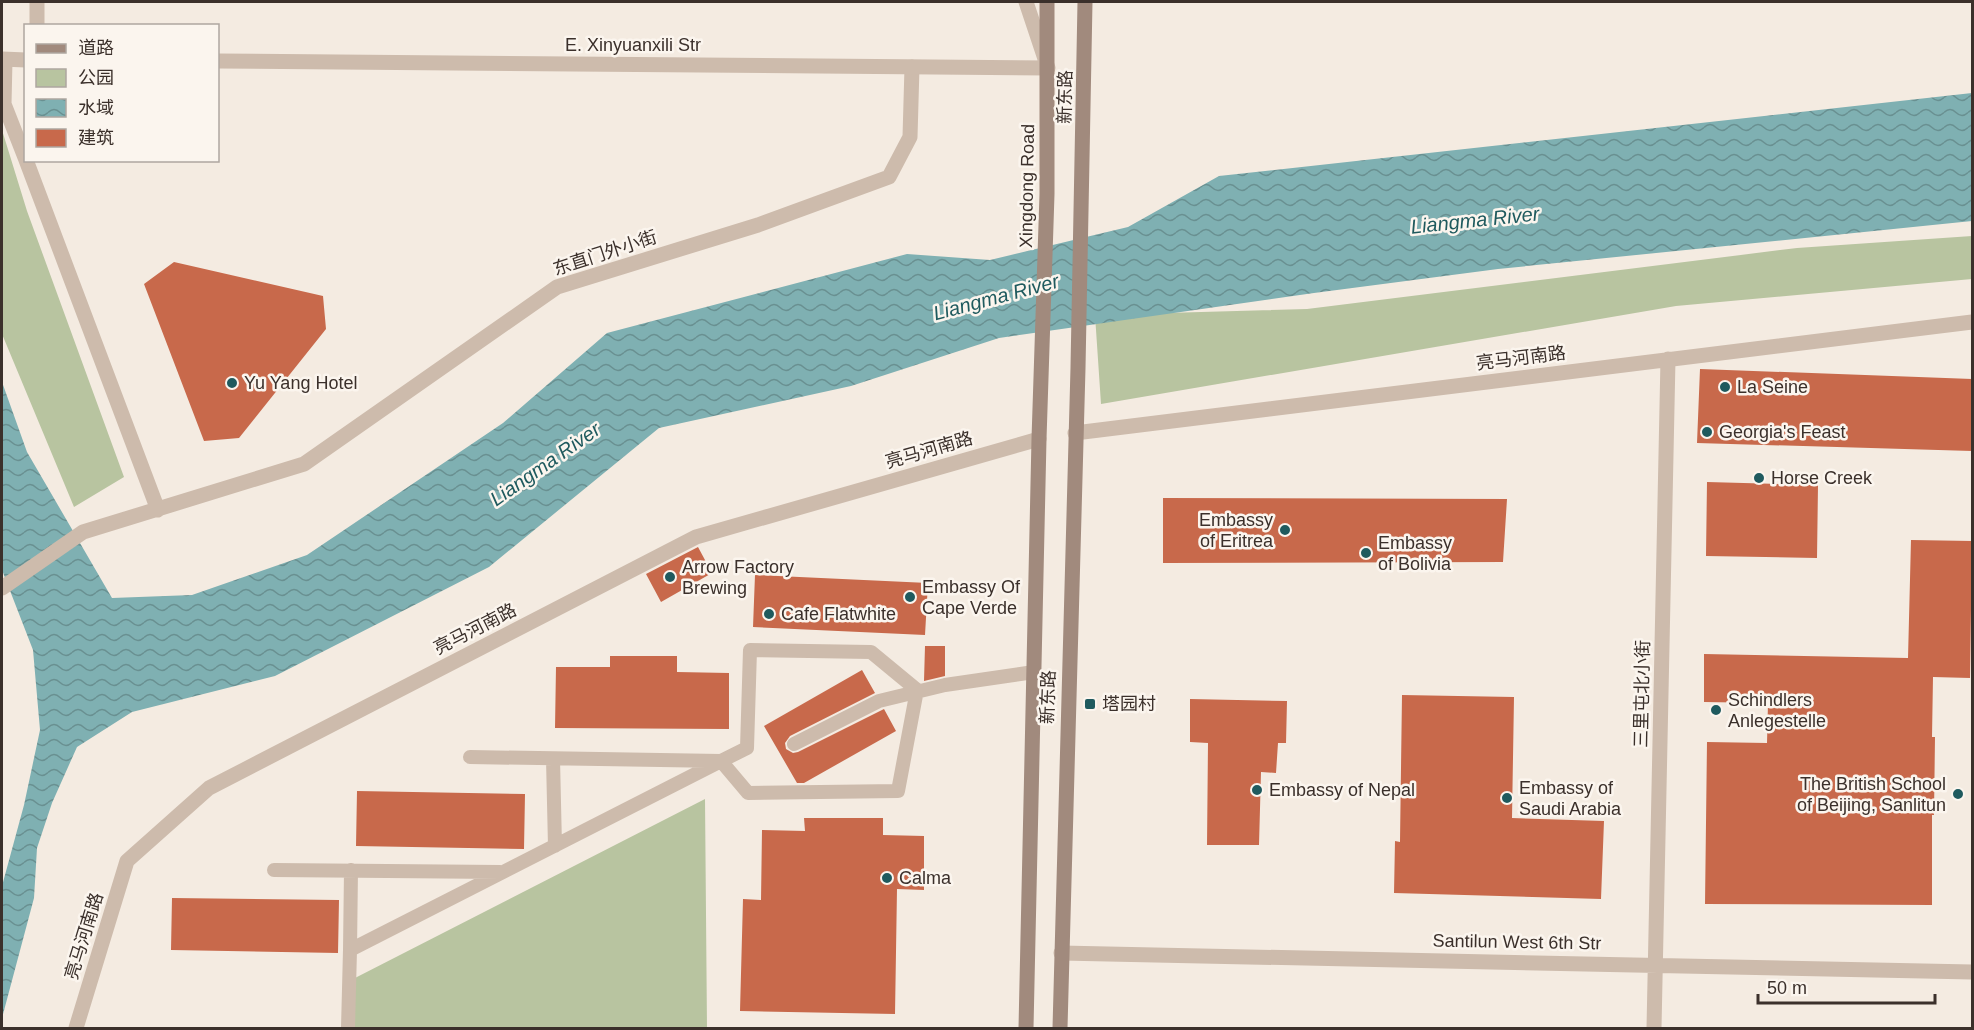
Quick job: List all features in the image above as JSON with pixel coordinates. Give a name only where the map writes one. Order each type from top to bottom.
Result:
[{"type":"main road","name":"Xingdong Road","points":[[1041,371],[1047,194],[1047,2]]},
{"type":"main road","name":"新东路","points":[[1060,1029],[1078,368],[1085,2]]},
{"type":"main road","name":"新东路","points":[[1026,1029],[1041,371]]},
{"type":"street","points":[[37,2],[37,24]]},
{"type":"street","points":[[1026,2],[1048,68]]},
{"type":"street","points":[[24,60],[3,59],[4,104],[24,155]]},
{"type":"street","name":"E. Xinyuanxili Str","points":[[219,61],[1048,68]]},
{"type":"street","name":"东直门外小街","points":[[2,588],[83,532],[304,464],[557,287],[758,225],[889,177],[910,137],[912,67]]},
{"type":"street","points":[[27,162],[158,510]]},
{"type":"street","name":"亮马河南路","points":[[1075,433],[1972,322]]},
{"type":"street","name":"三里屯北小街","points":[[1654,1029],[1668,359]]},
{"type":"street","name":"亮马河南路","points":[[76,1029],[126,861],[209,788],[696,537],[1039,439]]},
{"type":"street","name":"Santilun West 6th Str","points":[[1061,953],[1972,972]]},
{"type":"lane","points":[[350,950],[747,748],[750,650],[871,652],[917,690]]},
{"type":"lane","points":[[794,744],[879,701],[917,690],[1034,672]]},
{"type":"lane","points":[[470,757],[720,761],[748,794],[898,791],[917,690]]},
{"type":"lane","points":[[553,759],[555,846]]},
{"type":"lane","points":[[274,870],[502,872]]},
{"type":"lane","points":[[348,1029],[351,870]]},
{"type":"green space","points":[[2,130],[27,211],[124,477],[74,507],[2,334]]},
{"type":"green space","points":[[1972,236],[1972,279],[1676,306],[1101,404],[1095,315],[1307,309],[1797,248]]},
{"type":"green space","points":[[705,799],[707,1028],[354,1028],[355,978]]},
{"type":"water","name":"Liangma River","points":[[1972,93],[1972,221],[1498,269],[999,338],[851,386],[659,428],[489,567],[275,676],[132,712],[77,747],[52,803],[37,848],[34,898],[2,1018],[2,886],[24,805],[40,730],[33,650],[2,570],[2,382],[27,452],[112,598],[192,595],[307,555],[503,423],[607,333],[907,254],[990,260],[1128,227],[1219,176]]},
{"type":"building","name":"Yu Yang Hotel","points":[[174,262],[323,296],[326,329],[239,438],[204,441],[144,284]]},
{"type":"building","points":[[1700,369],[1972,379],[1972,451],[1697,443]]},
{"type":"building","points":[[1707,482],[1818,485],[1817,558],[1706,556]]},
{"type":"building","points":[[1163,498],[1507,499],[1503,562],[1163,563]]},
{"type":"building","points":[[1911,540],[1972,541],[1970,678],[1933,677],[1932,737],[1935,737],[1932,905],[1705,904],[1707,742],[1767,743],[1768,703],[1704,702],[1704,654],[1908,658]]},
{"type":"building","points":[[698,547],[712,573],[661,602],[646,574]]},
{"type":"building","points":[[755,575],[928,583],[925,635],[753,627]]},
{"type":"building","points":[[925,646],[945,646],[945,676],[924,681]]},
{"type":"building","points":[[610,656],[677,656],[677,672],[729,673],[729,729],[555,728],[556,667],[610,667]]},
{"type":"building","points":[[862,670],[875,693],[790,736],[785,743],[786,749],[793,753],[798,752],[884,709],[896,731],[804,783],[797,783],[764,726]]},
{"type":"building","points":[[1402,695],[1514,697],[1512,818],[1604,821],[1601,899],[1394,893],[1395,841],[1400,842]]},
{"type":"building","points":[[1190,699],[1287,701],[1286,743],[1278,743],[1276,773],[1261,772],[1259,845],[1207,845],[1208,743],[1190,742]]},
{"type":"building","points":[[357,791],[525,794],[524,849],[356,846]]},
{"type":"building","points":[[804,818],[883,818],[883,835],[924,836],[924,890],[897,889],[895,1014],[740,1011],[743,899],[761,900],[762,830],[805,831]]},
{"type":"building","points":[[172,898],[339,900],[338,953],[171,950]]},
{"type":"place","name":"Yu Yang Hotel","points":[[232,383]]},
{"type":"place","name":"La Seine","points":[[1725,387]]},
{"type":"place","name":"Georgia's Feast","points":[[1707,432]]},
{"type":"place","name":"Horse Creek","points":[[1759,478]]},
{"type":"place","name":"Embassy of Eritrea","points":[[1285,530]]},
{"type":"place","name":"Embassy of Bolivia","points":[[1366,553]]},
{"type":"place","name":"Arrow Factory Brewing","points":[[670,577]]},
{"type":"place","name":"Embassy Of Cape Verde","points":[[910,597]]},
{"type":"place","name":"Cafe Flatwhite","points":[[769,614]]},
{"type":"place","name":"塔园村","points":[[1090,704]]},
{"type":"place","name":"Schindlers Anlegestelle","points":[[1716,710]]},
{"type":"place","name":"Embassy of Nepal","points":[[1257,790]]},
{"type":"place","name":"The British School of Beijing, Sanlitun","points":[[1958,794]]},
{"type":"place","name":"Embassy of Saudi Arabia","points":[[1507,798]]},
{"type":"place","name":"Calma","points":[[887,878]]}]
